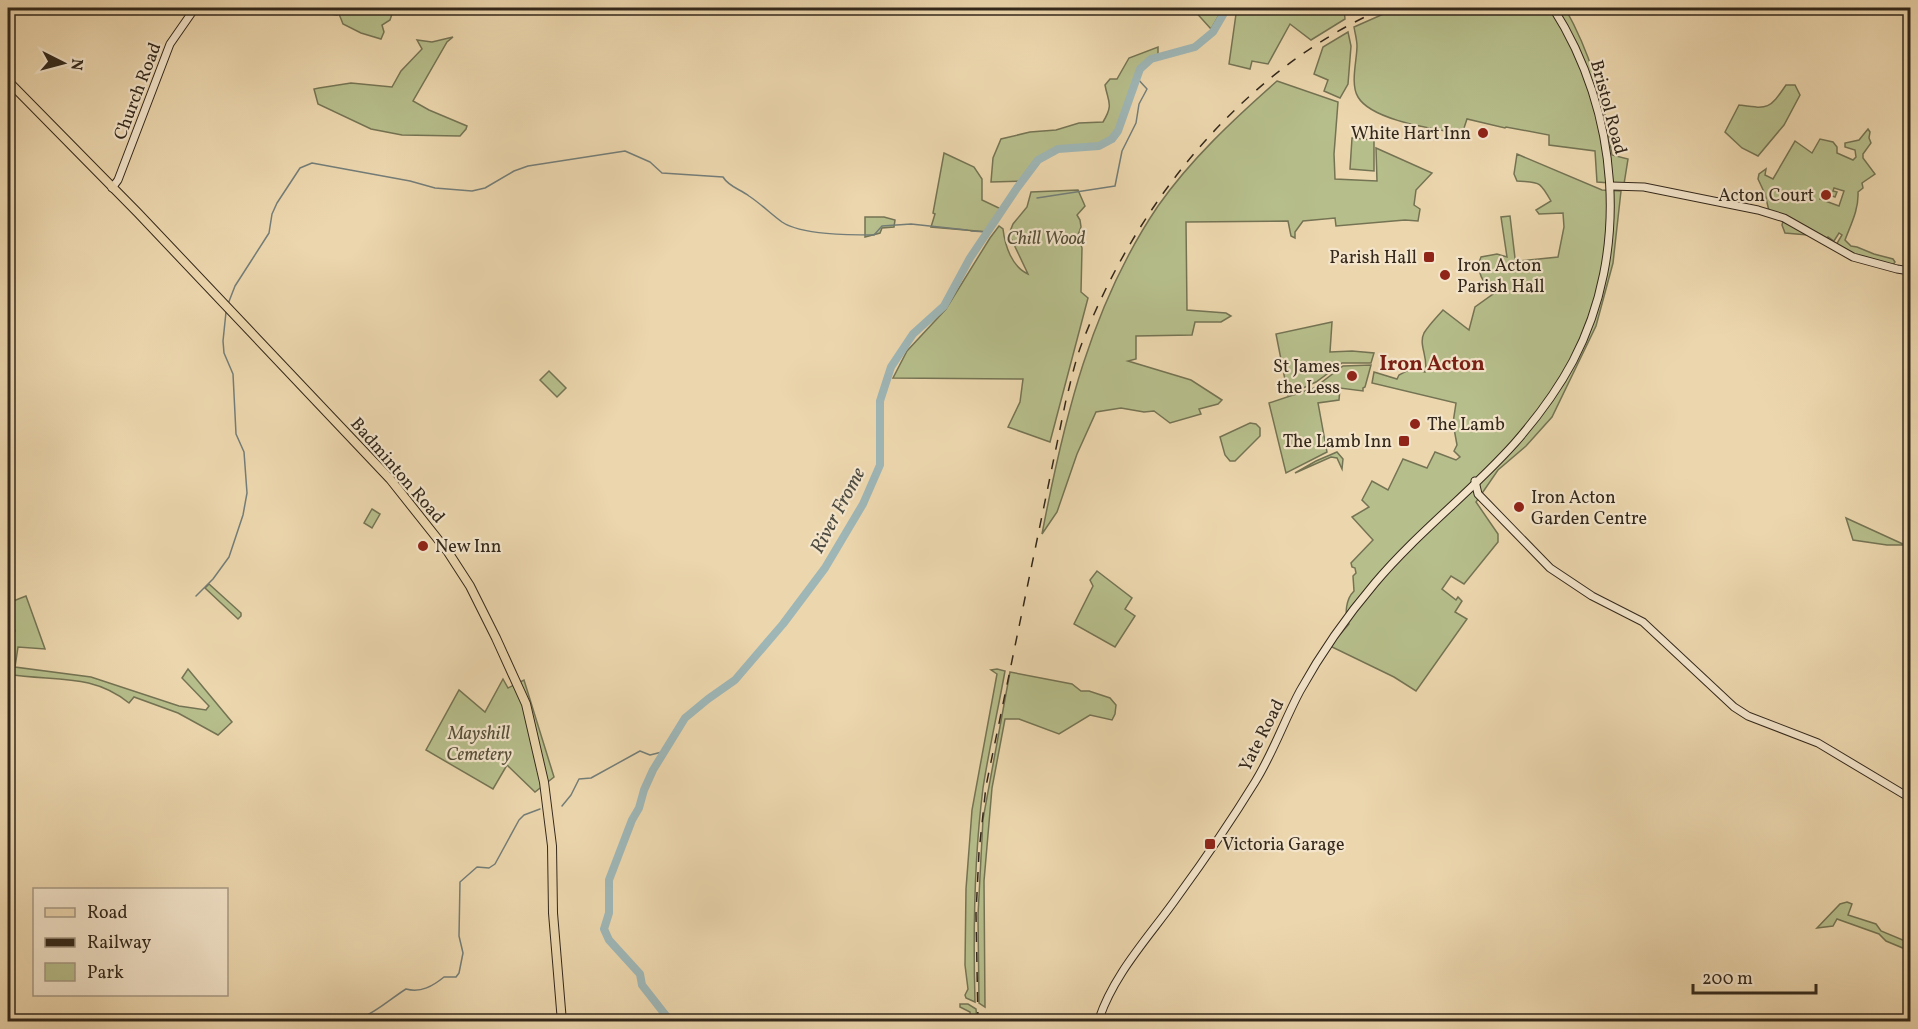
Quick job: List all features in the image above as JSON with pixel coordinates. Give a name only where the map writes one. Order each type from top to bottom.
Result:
[{"type":"main road","name":"Church Road","points":[[112,188],[118,180],[170,44],[195,8]]},
{"type":"main road","name":"Bristol Road","points":[[1475,482],[1532,422],[1555,390],[1573,360],[1601,282],[1608,238],[1611,186],[1606,143],[1591,87],[1578,55],[1553,8]]},
{"type":"main road","name":"Badminton Road","points":[[8,81],[390,479],[448,552],[470,586],[526,704],[544,782],[552,846],[553,913],[562,1022]]},
{"type":"main road","points":[[1611,186],[1644,187],[1758,210],[1784,218],[1853,256],[1911,271]]},
{"type":"main road","points":[[1475,482],[1478,494],[1550,568],[1592,596],[1643,622],[1734,707],[1759,721],[1818,743],[1911,798]]},
{"type":"main road","name":"Yate Road","points":[[1098,1022],[1110,993],[1137,951],[1190,879],[1255,782],[1300,691],[1328,645],[1375,583],[1416,539],[1475,482]]},
{"type":"green space","points":[[311,8],[342,8],[337,15],[322,13]]},
{"type":"green space","points":[[344,8],[394,8],[390,20],[382,25],[384,32],[381,39],[343,24],[339,14]]},
{"type":"green space","points":[[1192,8],[1223,8],[1211,29]]},
{"type":"green space","points":[[1231,8],[1344,8],[1345,19],[1311,40],[1290,24],[1268,64],[1252,61],[1250,69],[1229,64],[1236,14],[1229,11]]},
{"type":"green space","points":[[1397,8],[1565,8],[1596,79],[1612,155],[1628,159],[1624,184],[1597,182],[1595,151],[1549,145],[1549,135],[1467,119],[1462,134],[1405,123],[1376,112],[1365,105],[1358,97],[1354,86],[1357,46],[1354,27]]},
{"type":"green space","points":[[1348,32],[1351,46],[1348,84],[1340,98],[1324,91],[1328,80],[1314,74],[1323,47]]},
{"type":"green space","points":[[453,37],[447,42],[413,101],[467,126],[460,136],[402,135],[371,129],[318,104],[314,89],[351,83],[392,87],[401,71],[422,49],[417,40],[432,42]]},
{"type":"green space","points":[[1158,47],[1158,57],[1151,59],[1136,77],[1128,103],[1112,139],[1099,146],[1058,149],[1038,160],[1022,181],[991,182],[993,158],[1001,139],[1030,132],[1056,130],[1079,123],[1103,122],[1109,107],[1105,85],[1110,79],[1117,79],[1129,58]]},
{"type":"green space","points":[[1277,81],[1338,102],[1334,154],[1335,179],[1377,181],[1376,148],[1432,173],[1416,190],[1414,205],[1420,209],[1418,221],[1336,226],[1335,218],[1303,221],[1295,232],[1295,238],[1291,236],[1288,221],[1186,222],[1187,310],[1226,313],[1231,316],[1221,322],[1195,322],[1192,335],[1136,336],[1136,359],[1128,361],[1191,380],[1222,400],[1218,404],[1199,409],[1201,414],[1170,423],[1154,411],[1144,412],[1121,408],[1096,412],[1077,454],[1057,512],[1042,534],[1060,448],[1083,364],[1115,283],[1135,244],[1158,206],[1184,172],[1229,125]]},
{"type":"green space","points":[[1786,85],[1795,85],[1800,95],[1784,125],[1758,156],[1742,148],[1725,132],[1739,105],[1767,106],[1776,99]]},
{"type":"green space","points":[[1868,129],[1871,143],[1863,154],[1863,158],[1875,174],[1862,183],[1863,188],[1858,192],[1856,210],[1845,240],[1851,246],[1893,259],[1895,262],[1893,265],[1853,255],[1836,245],[1842,235],[1839,233],[1834,241],[1828,237],[1826,239],[1807,227],[1769,211],[1758,179],[1759,174],[1766,169],[1765,175],[1773,179],[1795,141],[1812,153],[1820,139],[1833,142],[1837,147],[1837,153],[1853,160],[1856,157],[1855,150],[1845,147],[1845,143],[1859,140]],"holes":[[[1834,188],[1844,191],[1839,206],[1820,199],[1825,189],[1828,190],[1827,194],[1835,197],[1837,192],[1833,191]]]},
{"type":"green space","points":[[1352,138],[1374,140],[1374,171],[1350,169]]},
{"type":"green space","points":[[944,153],[974,167],[982,179],[982,200],[1001,209],[988,232],[931,227]]},
{"type":"green space","points":[[1517,154],[1602,190],[1621,191],[1613,263],[1596,326],[1552,417],[1526,446],[1498,470],[1476,502],[1498,534],[1498,542],[1464,584],[1451,576],[1442,589],[1456,600],[1458,597],[1462,601],[1455,612],[1467,619],[1416,691],[1394,677],[1330,646],[1349,624],[1347,607],[1354,591],[1353,576],[1356,573],[1351,563],[1373,540],[1352,517],[1369,507],[1362,500],[1372,481],[1388,490],[1403,459],[1427,468],[1435,452],[1456,460],[1460,457],[1454,451],[1457,445],[1453,423],[1456,403],[1372,383],[1374,372],[1397,379],[1399,375],[1412,368],[1425,372],[1426,362],[1422,338],[1443,310],[1469,330],[1475,307],[1493,294],[1480,272],[1481,257],[1497,254],[1507,257],[1501,217],[1510,216],[1515,258],[1519,261],[1558,257],[1564,227],[1563,213],[1539,214],[1536,210],[1551,201],[1538,184],[1517,181],[1514,174]]},
{"type":"green space","name":"Chill Wood","points":[[1078,190],[1085,206],[1077,215],[1081,227],[1078,235],[1082,248],[1081,292],[1088,298],[1050,442],[1008,427],[1020,402],[1023,379],[893,378],[907,351],[946,309],[999,226],[1003,229],[1014,261],[1022,271],[1028,274],[1009,234],[1013,224],[1027,207],[1031,192]]},
{"type":"green space","points":[[865,217],[884,217],[895,220],[894,227],[882,228],[880,233],[865,237]]},
{"type":"green space","points":[[1783,221],[1808,235],[1785,233]]},
{"type":"green space","points":[[1332,322],[1330,352],[1374,353],[1371,363],[1342,363],[1316,382],[1288,395],[1276,334]]},
{"type":"green space","points":[[1371,365],[1363,391],[1340,388],[1339,400],[1318,403],[1327,452],[1286,473],[1269,403],[1314,388],[1343,366]]},
{"type":"green space","points":[[549,371],[566,388],[557,397],[540,380]]},
{"type":"green space","points":[[1250,423],[1260,428],[1260,436],[1235,461],[1230,461],[1225,455],[1220,437]]},
{"type":"green space","points":[[1337,452],[1343,459],[1342,469],[1337,458],[1331,457],[1295,473],[1316,461]]},
{"type":"green space","points":[[372,509],[380,514],[372,528],[364,523]]},
{"type":"green space","points":[[1846,518],[1905,545],[1853,540]]},
{"type":"green space","points":[[1097,571],[1132,598],[1125,609],[1135,616],[1115,647],[1074,624],[1093,586],[1090,580]]},
{"type":"green space","points":[[209,584],[241,613],[238,619],[205,588]]},
{"type":"green space","points":[[26,596],[45,649],[18,647],[15,667],[91,677],[179,706],[206,710],[209,706],[182,678],[188,669],[232,722],[218,735],[178,713],[134,697],[129,703],[115,693],[85,682],[8,674],[8,643],[15,631],[8,612],[8,603]]},
{"type":"green space","points":[[991,670],[1005,671],[985,773],[980,815],[975,895],[975,1002],[966,998],[965,995],[968,989],[965,965],[966,889],[972,810],[997,674]]},
{"type":"green space","points":[[1010,672],[1072,684],[1081,691],[1089,691],[1110,698],[1116,705],[1112,720],[1090,715],[1059,734],[1019,719],[1005,719],[992,788],[984,881],[985,1007],[979,1003],[978,915],[983,819]]},
{"type":"green space","name":"Mayshill Cemetery","points":[[503,679],[508,688],[524,680],[554,777],[535,792],[507,765],[493,789],[426,750],[459,690],[485,712]]},
{"type":"green space","points":[[1847,902],[1852,904],[1848,915],[1876,924],[1881,931],[1910,943],[1910,951],[1886,941],[1879,934],[1837,919],[1833,926],[1817,928],[1840,904]]},
{"type":"green space","points":[[960,1004],[968,1004],[976,1009],[977,1021],[971,1021],[970,1012],[960,1007]]},
{"type":"waterway","name":"River Frome","points":[[671,1022],[642,985],[640,974],[609,940],[604,929],[609,913],[609,880],[653,770],[685,718],[735,680],[783,624],[825,568],[863,504],[880,465],[880,401],[891,367],[913,334],[944,306],[970,258],[1038,160],[1058,149],[1099,146],[1112,139],[1118,131],[1140,69],[1151,59],[1195,47],[1213,32],[1227,8]]},
{"type":"waterway","points":[[1037,198],[1115,186],[1122,151],[1136,123],[1139,104],[1147,89],[1136,77]]},
{"type":"waterway","points":[[228,304],[235,286],[269,233],[272,214],[277,203],[300,168],[312,163],[410,181],[435,188],[472,191],[485,188],[514,171],[528,166],[625,151],[650,162],[662,173],[723,177],[782,222],[801,230],[874,235],[882,226],[911,224],[967,230]]},
{"type":"waterway","points":[[971,231],[988,232]]},
{"type":"waterway","points":[[196,596],[213,579],[229,557],[243,515],[247,493],[244,452],[236,434],[233,374],[224,353],[226,312]]},
{"type":"waterway","points":[[562,806],[579,779],[591,778],[640,751],[650,755],[662,752]]},
{"type":"waterway","points":[[339,1022],[357,1020],[366,1016],[406,989],[422,989],[444,977],[456,977],[463,953],[459,936],[460,882],[477,867],[489,868],[495,864],[519,820],[524,815],[540,809]]},
{"type":"railway","points":[[978,1022],[976,914],[979,852],[986,786],[1066,400],[1082,343],[1105,291],[1133,240],[1165,191],[1201,146],[1241,104],[1285,67],[1333,34],[1384,8]]},
{"type":"railway","points":[[1902,8],[1910,10]]},
{"type":"place","name":"White Hart Inn","points":[[1483,133]]},
{"type":"place","name":"Acton Court","points":[[1826,195]]},
{"type":"place","name":"Parish Hall","points":[[1429,257]]},
{"type":"place","name":"Iron Acton Parish Hall","points":[[1445,275]]},
{"type":"place","name":"St James the Less","points":[[1352,376]]},
{"type":"place","name":"The Lamb","points":[[1415,424]]},
{"type":"place","name":"The Lamb Inn","points":[[1404,441]]},
{"type":"place","name":"Iron Acton Garden Centre","points":[[1519,507]]},
{"type":"place","name":"New Inn","points":[[423,546]]},
{"type":"place","name":"Victoria Garage","points":[[1210,844]]},
{"type":"district","name":"Iron Acton","points":[[1432,363]]}]
